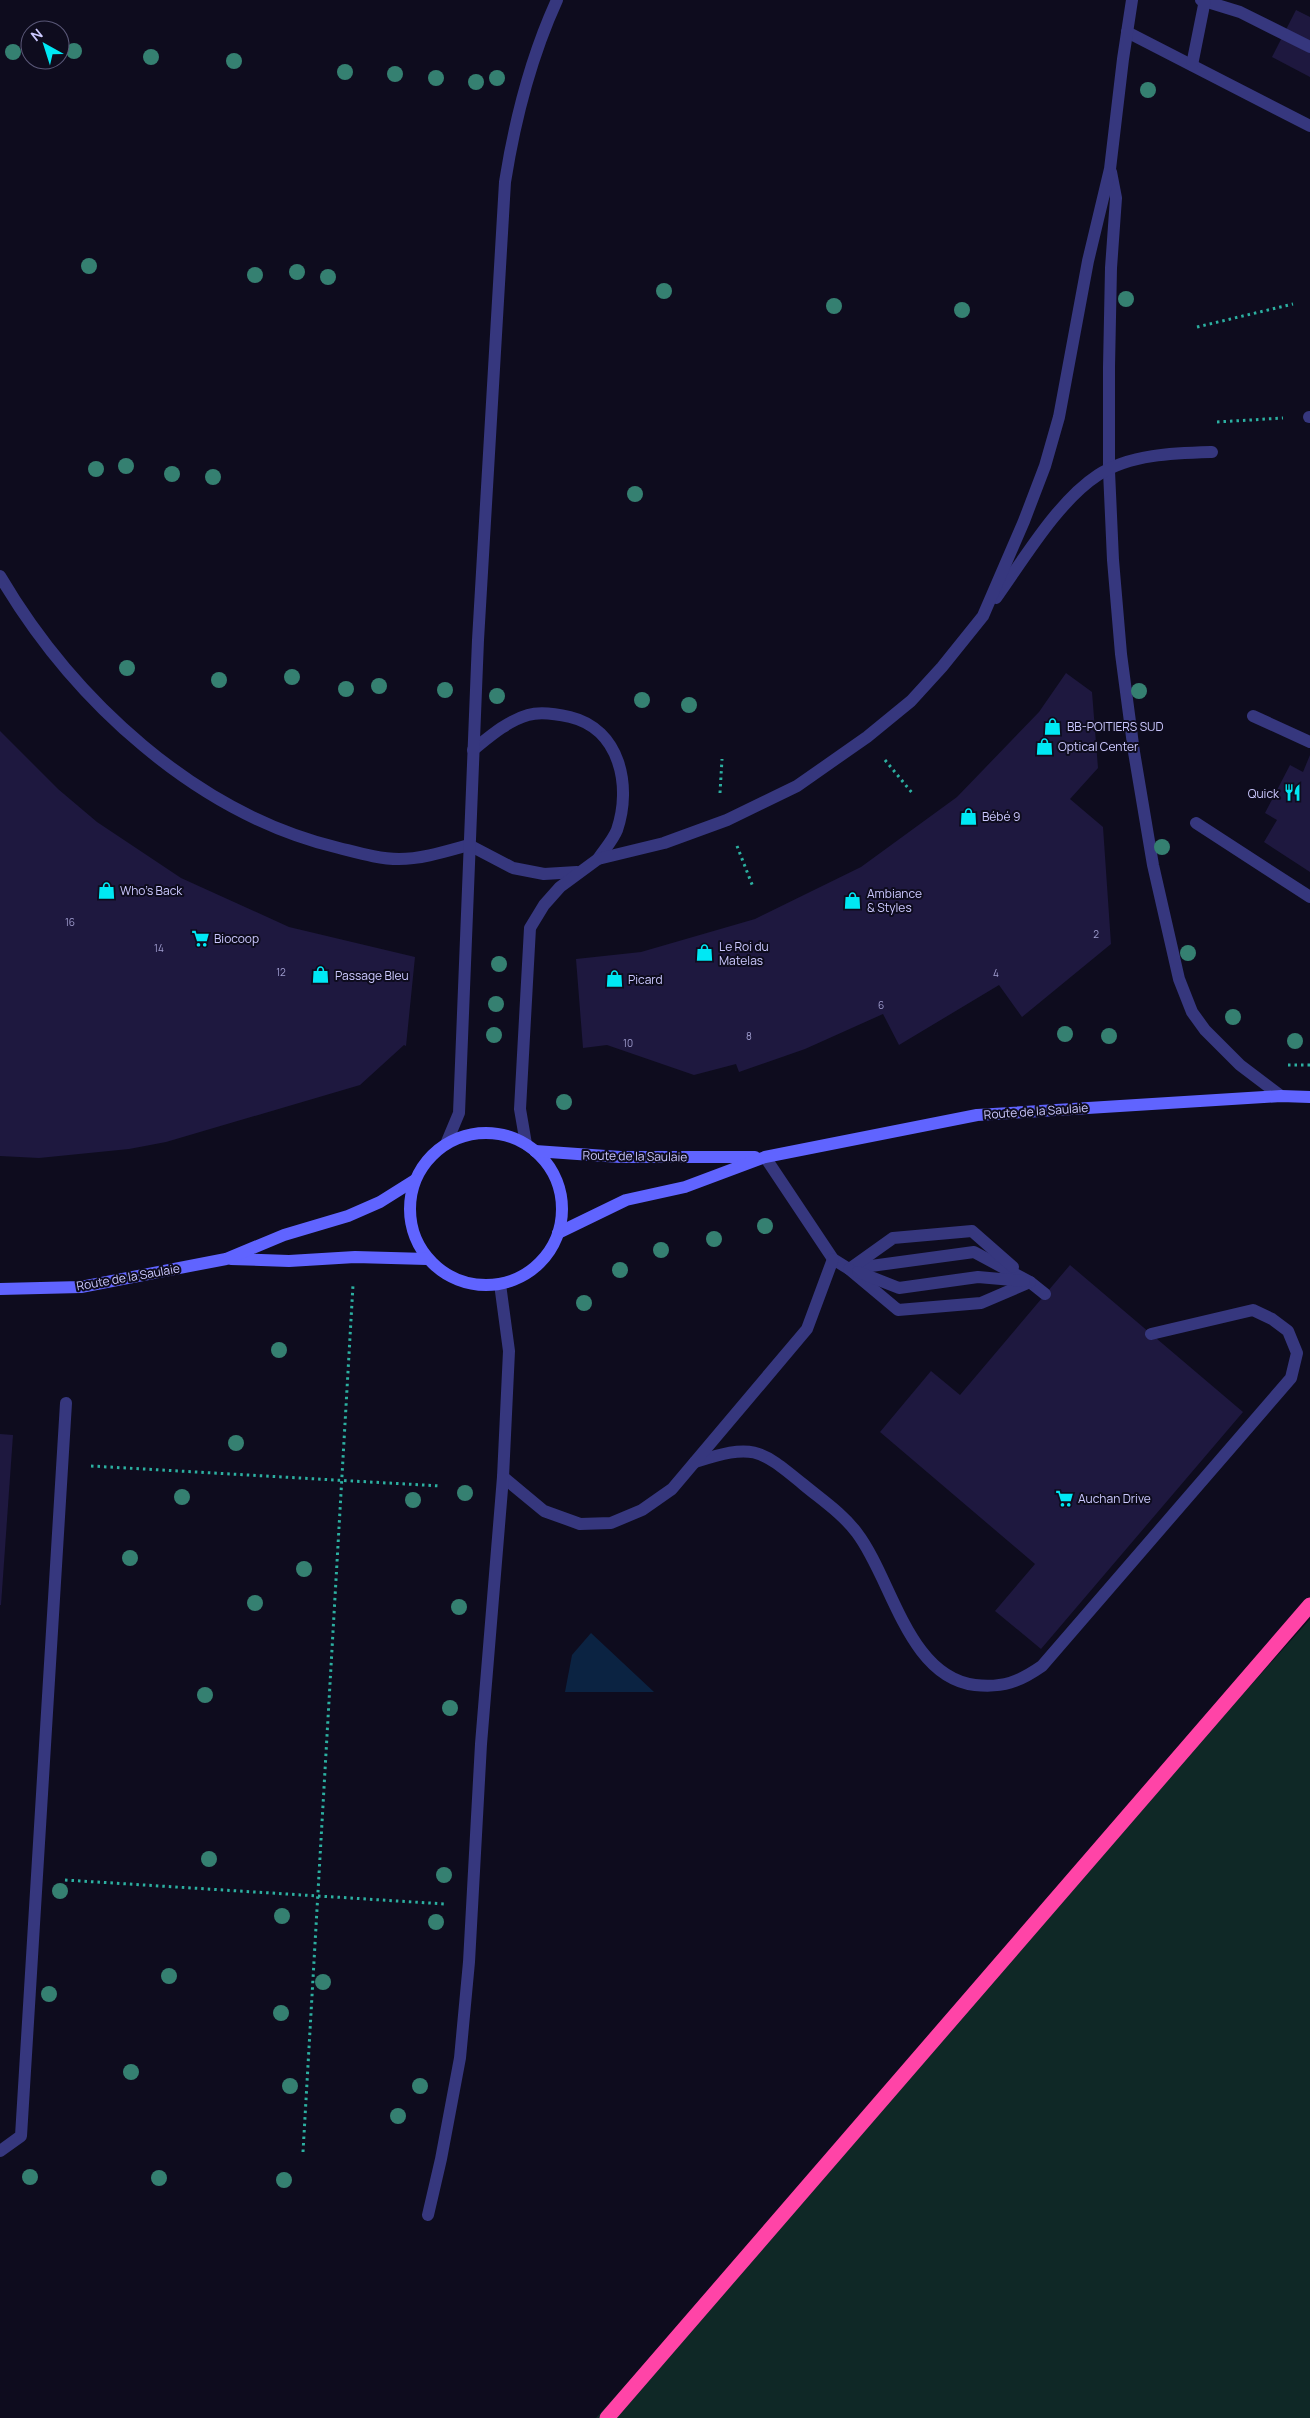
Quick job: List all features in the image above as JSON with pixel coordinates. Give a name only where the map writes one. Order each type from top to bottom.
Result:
[{"type":"highway","points":[[607,2418],[1310,1605]]},
{"type":"street","name":"Route de la Saulaie","points":[[558,1233],[626,1200],[685,1187],[765,1157],[977,1114],[1281,1096],[1310,1097]]},
{"type":"street","points":[[486,1132],[507,1136],[531,1147],[550,1168],[559,1188],[562,1211],[558,1233],[545,1257],[525,1274],[500,1284],[473,1285],[448,1276],[428,1259],[414,1235],[409,1207],[415,1180],[428,1159],[446,1144],[466,1136],[486,1132]]},
{"type":"street","name":"Route de la Saulaie","points":[[531,1147],[620,1157],[765,1157]]},
{"type":"street","name":"Route de la Saulaie","points":[[0,1289],[81,1287],[226,1259],[284,1235],[348,1216],[380,1202],[415,1180]]},
{"type":"street","name":"Route de la Saulaie","points":[[226,1259],[290,1261],[355,1257],[428,1259]]},
{"type":"lane","points":[[446,1144],[459,1113],[473,750],[505,182],[513,134],[525,84],[544,29],[557,0]]},
{"type":"lane","points":[[983,616],[1046,466],[1059,417],[1088,261],[1110,169],[1132,0]]},
{"type":"lane","points":[[1192,65],[1204,0],[1240,12],[1310,47]]},
{"type":"lane","points":[[1127,32],[1310,126]]},
{"type":"lane","points":[[1110,169],[1116,198],[1112,268],[1109,470],[1121,654],[1134,752],[1153,865],[1179,979],[1192,1012],[1206,1030],[1240,1065],[1281,1096]]},
{"type":"lane","points":[[531,1147],[520,1109],[530,928],[544,905],[577,872],[598,859],[664,843],[727,820],[797,786],[867,737],[911,701],[983,616],[1058,510],[1098,475],[1132,461],[1162,454],[1212,452]]},
{"type":"lane","points":[[0,576],[20,610],[82,688],[179,774],[226,803],[305,840],[369,856],[399,859],[433,854],[470,845],[513,868],[544,874],[577,872]]},
{"type":"lane","points":[[473,750],[506,726],[528,714],[555,713],[579,719],[604,738],[616,752],[622,772],[622,802],[616,831],[598,859]]},
{"type":"lane","points":[[1253,716],[1310,742]]},
{"type":"lane","points":[[1196,823],[1310,897]]},
{"type":"lane","points":[[765,1157],[832,1259],[849,1269],[898,1310],[981,1304],[1030,1282]]},
{"type":"lane","points":[[849,1269],[893,1238],[972,1231],[1045,1294]]},
{"type":"lane","points":[[849,1269],[974,1252],[1030,1282]]},
{"type":"lane","points":[[504,1477],[544,1511],[580,1524],[611,1522],[642,1510],[672,1489],[807,1329],[832,1259]]},
{"type":"lane","points":[[849,1269],[899,1288],[978,1277],[1030,1282]]},
{"type":"lane","points":[[428,2215],[441,2159],[460,2058],[473,1905],[481,1744],[504,1477],[509,1351],[500,1284]]},
{"type":"lane","points":[[695,1462],[726,1453],[749,1451],[762,1454],[777,1462],[840,1515],[858,1534],[922,1654],[942,1672],[962,1684],[991,1687],[1021,1681],[1042,1666],[1291,1378],[1297,1353],[1288,1331],[1272,1319],[1253,1310],[1151,1334]]},
{"type":"lane","points":[[0,2151],[21,2136],[66,1403]]},
{"type":"path","points":[[1197,327],[1293,304]]},
{"type":"path","points":[[1211,423],[1309,417]]},
{"type":"path","points":[[303,2152],[355,1257]]},
{"type":"path","points":[[63,1465],[440,1486]]},
{"type":"path","points":[[37,1878],[473,1905]]},
{"type":"green space","points":[[1310,1619],[1310,2418],[596,2418]]},
{"type":"water","points":[[591,1633],[654,1692],[565,1692],[572,1655]]},
{"type":"building","points":[[1296,10],[1310,17],[1310,77],[1272,57]]},
{"type":"building","points":[[1066,673],[1092,692],[1098,768],[1070,799],[1103,827],[1111,944],[1022,1017],[999,985],[899,1045],[883,1014],[805,1049],[739,1072],[736,1064],[694,1075],[607,1045],[583,1048],[576,959],[641,952],[755,919],[861,867],[957,797],[1039,712]]},
{"type":"building","points":[[0,731],[58,789],[97,822],[181,878],[289,927],[415,957],[406,1046],[404,1045],[360,1085],[166,1142],[129,1149],[39,1158],[0,1156]]},
{"type":"building","name":"Quick","points":[[1310,755],[1310,872],[1264,842],[1277,820],[1265,813],[1290,765],[1303,772]]},
{"type":"building","name":"Auchan Drive","points":[[1070,1265],[1243,1412],[1041,1649],[995,1611],[1035,1564],[880,1432],[931,1371],[960,1395]]},
{"type":"building","points":[[0,1434],[13,1435],[1,1605],[0,1605]]},
{"type":"place","name":"BB-POITIERS SUD","points":[[1053,726]]},
{"type":"place","name":"Optical Center","points":[[1044,746]]},
{"type":"place","name":"Quick","points":[[1293,793]]},
{"type":"place","name":"Bébé 9","points":[[968,816]]},
{"type":"place","name":"Who's Back","points":[[106,890]]},
{"type":"place","name":"Ambiance & Styles","points":[[853,900]]},
{"type":"place","name":"Biocoop","points":[[200,938]]},
{"type":"place","name":"Le Roi du Matelas","points":[[705,953]]},
{"type":"place","name":"Passage Bleu","points":[[321,975]]},
{"type":"place","name":"Picard","points":[[614,979]]},
{"type":"place","name":"Auchan Drive","points":[[1064,1498]]}]
